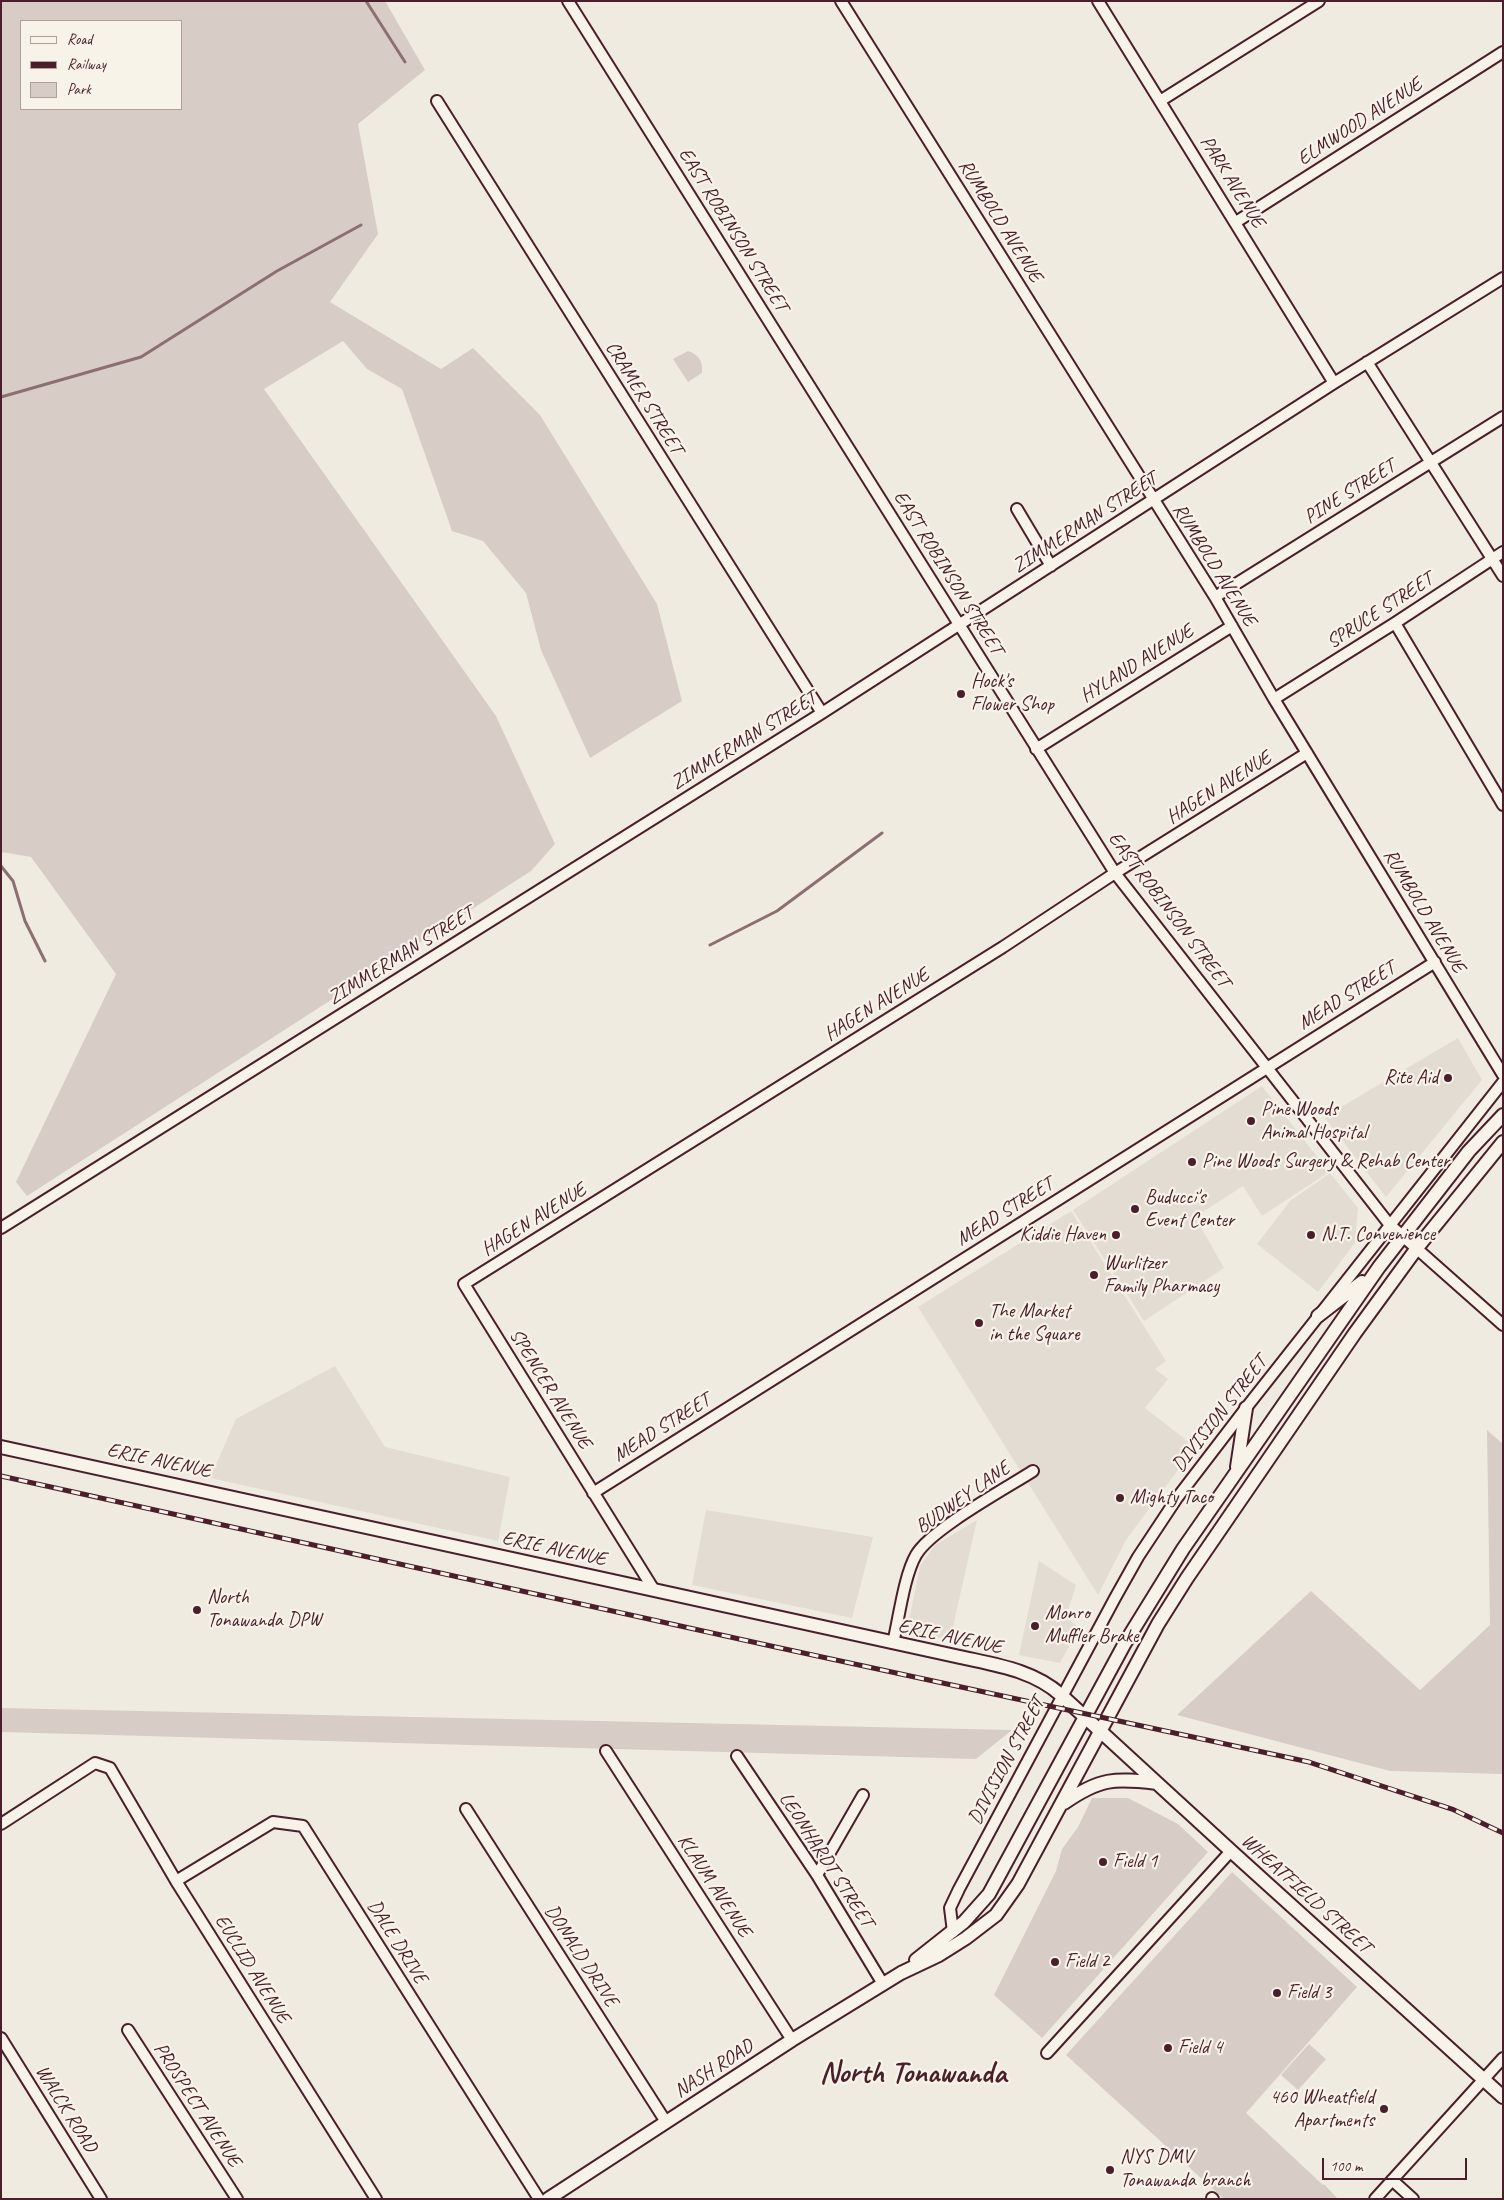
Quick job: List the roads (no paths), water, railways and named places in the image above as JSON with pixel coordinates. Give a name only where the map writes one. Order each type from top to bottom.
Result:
[{"type":"main road","points":[[901,1973],[953,1932],[977,1909],[996,1882],[1152,1598],[1378,1267],[1469,1151],[1503,1115]]},
{"type":"main road","points":[[901,1973],[939,1955],[978,1930],[996,1915],[1018,1884],[1158,1624],[1187,1578],[1355,1333],[1417,1248],[1503,1142]]},
{"type":"main road","points":[[1318,1316],[1338,1302],[1378,1267]]},
{"type":"main road","points":[[1237,1471],[1246,1408]]},
{"type":"main road","name":"ERIE AVENUE","points":[[1,1447],[1033,1675],[1050,1685],[1085,1717]]},
{"type":"main road","name":"WHEATFIELD STREET","points":[[1085,1717],[1503,2097]]},
{"type":"main road","points":[[1060,1806],[1089,1787],[1102,1782],[1118,1780],[1157,1783]]},
{"type":"main road","name":"NASH ROAD","points":[[548,2199],[792,2040],[901,1973]]},
{"type":"street","name":"EAST ROBINSON STREET","points":[[568,1],[1115,873],[1389,1224],[1503,1325]]},
{"type":"street","name":"RUMBOLD AVENUE","points":[[841,1],[1215,597],[1274,699],[1503,1075]]},
{"type":"street","name":"PARK AVENUE","points":[[1098,1],[1334,383]]},
{"type":"street","points":[[1160,101],[1319,1]]},
{"type":"street","name":"ELMWOOD AVENUE","points":[[1236,222],[1503,52]]},
{"type":"street","name":"CRAMER STREET","points":[[437,102],[822,713]]},
{"type":"street","name":"ZIMMERMAN STREET","points":[[1,1228],[822,713],[1334,383],[1503,278]]},
{"type":"street","points":[[1367,362],[1503,576]]},
{"type":"street","name":"PINE STREET","points":[[1215,597],[1503,417]]},
{"type":"street","points":[[1017,509],[1051,566]]},
{"type":"street","name":"SPRUCE STREET","points":[[1274,699],[1503,552]]},
{"type":"street","points":[[1395,623],[1503,805]]},
{"type":"street","name":"HYLAND AVENUE","points":[[1036,749],[1232,626]]},
{"type":"street","name":"HAGEN AVENUE","points":[[464,1284],[1003,947],[1115,873],[1307,753]]},
{"type":"street","name":"MEAD STREET","points":[[593,1493],[1435,962]]},
{"type":"street","name":"DIVISION STREET","points":[[953,1932],[950,1913],[953,1900],[1061,1695],[1150,1539],[1199,1468],[1389,1224],[1503,1082]]},
{"type":"street","name":"SPENCER AVENUE","points":[[464,1284],[654,1590]]},
{"type":"street","name":"BUDWEY LANE","points":[[893,1643],[909,1572],[920,1549],[940,1531],[1033,1471]]},
{"type":"street","name":"KLAUM AVENUE","points":[[606,1750],[792,2040]]},
{"type":"street","name":"LEONHARDT STREET","points":[[737,1756],[817,1875],[884,1984]]},
{"type":"street","name":"EUCLID AVENUE","points":[[1,1824],[95,1763],[110,1768],[176,1881],[376,2199]]},
{"type":"street","points":[[817,1875],[863,1795]]},
{"type":"street","name":"DONALD DRIVE","points":[[466,1809],[666,2122]]},
{"type":"street","name":"DALE DRIVE","points":[[176,1881],[273,1822],[303,1826],[539,2199]]},
{"type":"street","points":[[1047,2053],[1231,1851]]},
{"type":"street","name":"PROSPECT AVENUE","points":[[128,2030],[237,2199]]},
{"type":"street","name":"WALCK ROAD","points":[[1,2038],[101,2199]]},
{"type":"street","points":[[1375,2199],[1503,2058]]},
{"type":"street","points":[[1392,2180],[1413,2199]]},
{"type":"waterway","points":[[366,1],[405,62]]},
{"type":"waterway","points":[[1,397],[141,357],[277,271],[361,225]]},
{"type":"waterway","points":[[710,945],[777,911],[882,833]]},
{"type":"waterway","points":[[1,866],[13,881],[25,921],[45,961]]},
{"type":"railway","points":[[1,1476],[771,1646],[1309,1762],[1452,1809],[1503,1833]]},
{"type":"place","name":"Hock's Flower Shop","points":[[961,694]]},
{"type":"place","name":"Rite Aid","points":[[1448,1078]]},
{"type":"place","name":"Pine Woods Animal Hospital","points":[[1251,1121]]},
{"type":"place","name":"Pine Woods Surgery & Rehab Center","points":[[1192,1162]]},
{"type":"place","name":"Buducci's Event Center","points":[[1135,1209]]},
{"type":"place","name":"Kiddie Haven","points":[[1116,1235]]},
{"type":"place","name":"N.T. Convenience","points":[[1311,1235]]},
{"type":"place","name":"Wurlitzer Family Pharmacy","points":[[1094,1275]]},
{"type":"place","name":"The Market in the Square","points":[[979,1323]]},
{"type":"place","name":"Mighty Taco","points":[[1120,1498]]},
{"type":"place","name":"North Tonawanda DPW","points":[[197,1610]]},
{"type":"place","name":"Monro Muffler Brake","points":[[1035,1626]]},
{"type":"place","name":"Field 1","points":[[1103,1862]]},
{"type":"place","name":"Field 2","points":[[1055,1962]]},
{"type":"place","name":"Field 3","points":[[1277,1993]]},
{"type":"place","name":"Field 4","points":[[1168,2048]]},
{"type":"place","name":"460 Wheatfield Apartments","points":[[1384,2109]]},
{"type":"place","name":"NYS DMV Tonawanda branch","points":[[1110,2170]]},
{"type":"district","name":"North Tonawanda","points":[[913,2074]]}]
